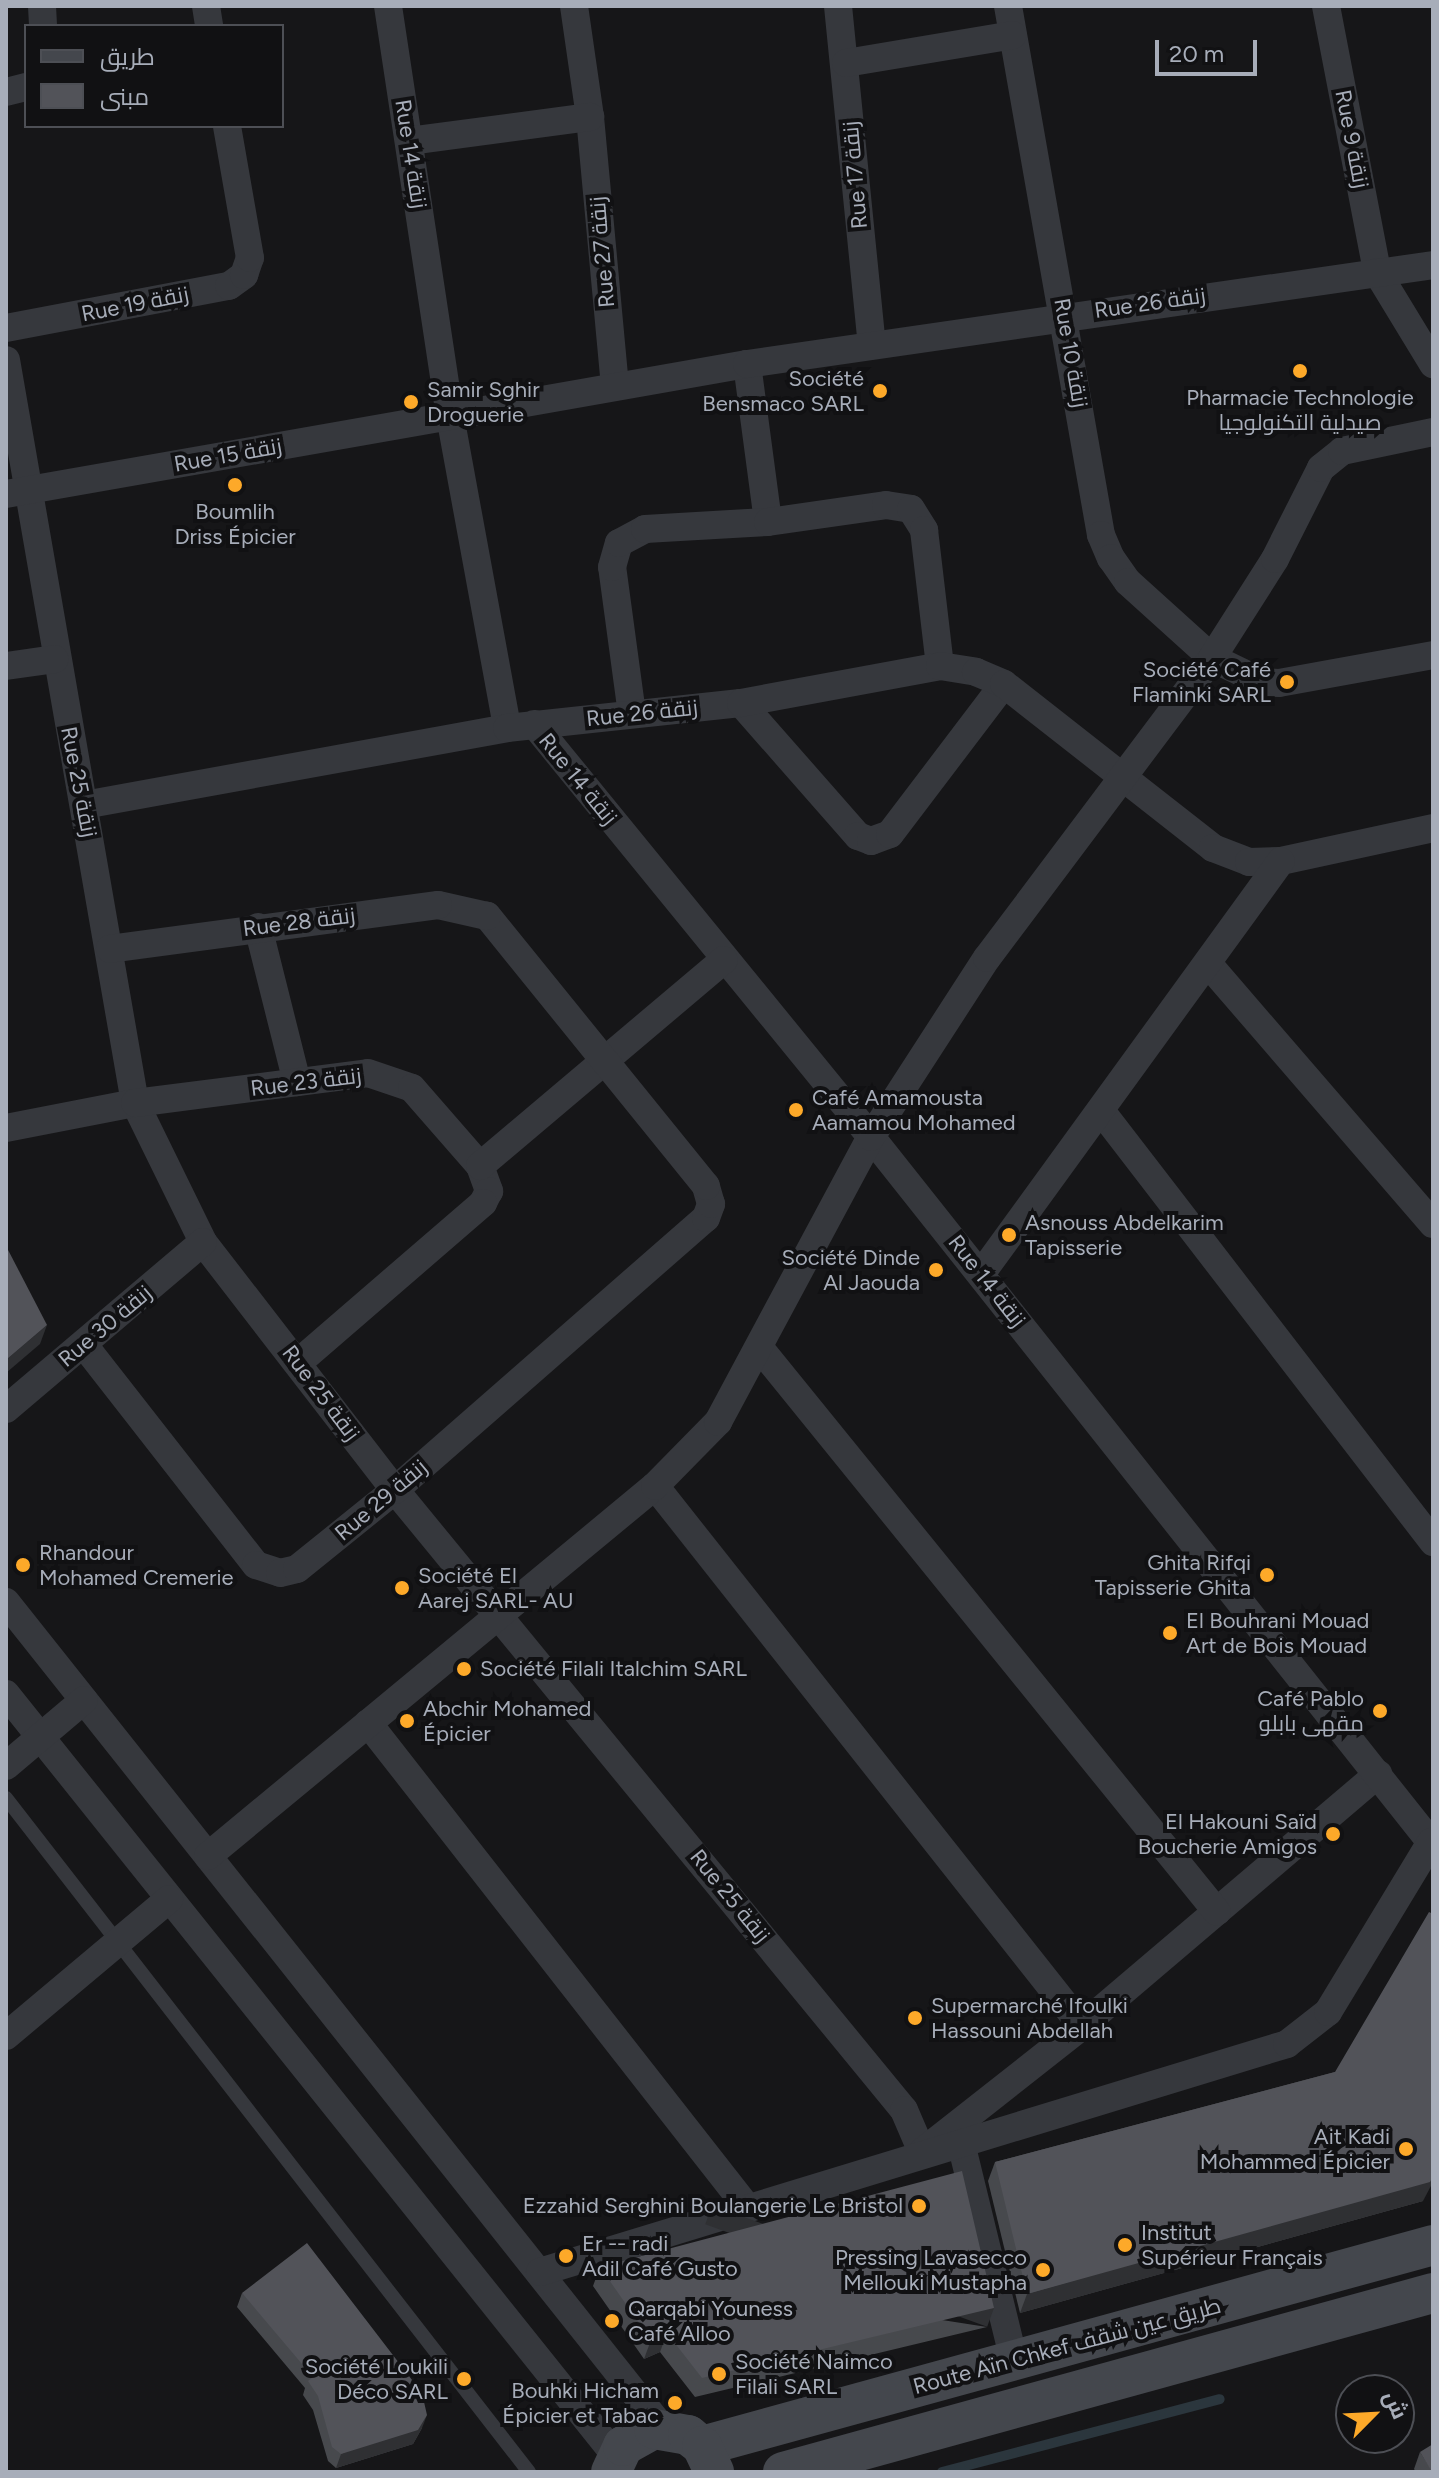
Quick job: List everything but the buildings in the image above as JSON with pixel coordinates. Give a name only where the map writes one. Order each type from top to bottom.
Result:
[{"type":"main road","name":"Route Aïn Chkef طريق عين شقف","points":[[708,2459],[1014,2361],[1433,2245]]},
{"type":"main road","name":"Route Aïn Chkef طريق عين شقف","points":[[783,2472],[1433,2293]]},
{"type":"main road","points":[[606,2466],[637,2435],[664,2430],[688,2435],[708,2459]]},
{"type":"street","name":"Rue 14 زنقة","points":[[388,6],[450,416],[520,726],[724,960],[871,1137],[1432,1843]]},
{"type":"street","name":"Rue 27 زنقة","points":[[574,6],[590,117],[615,386]]},
{"type":"street","name":"Rue 17 زنقة","points":[[838,6],[872,345]]},
{"type":"street","name":"Rue 10 زنقة","points":[[1008,6],[1065,315],[1101,535],[1128,582],[1212,658],[1262,682],[1279,683],[1433,655]]},
{"type":"street","name":"Rue 9 زنقة","points":[[1326,6],[1377,272]]},
{"type":"street","points":[[846,63],[1013,35]]},
{"type":"street","points":[[409,141],[590,117]]},
{"type":"street","name":"Rue 19 زنقة","points":[[6,328],[229,286],[244,275],[250,258],[227,128]]},
{"type":"street","points":[[1433,265],[1377,272],[1433,364]]},
{"type":"street","name":"Rue 26 زنقة","points":[[450,416],[747,364],[1065,315],[1377,272]]},
{"type":"street","name":"Rue 25 زنقة","points":[[6,360],[16,492],[55,659],[84,805],[135,1103],[203,1242],[299,1362],[395,1490],[904,2110],[922,2152]]},
{"type":"street","points":[[747,364],[768,522]]},
{"type":"street","name":"Rue 15 زنقة","points":[[16,492],[450,416]]},
{"type":"street","points":[[208,1856],[655,1486],[718,1422],[871,1137],[987,958],[1212,658],[1275,559],[1321,468],[1342,451],[1433,432]]},
{"type":"street","points":[[632,714],[612,567],[619,543],[645,529],[768,522],[886,505],[911,509],[924,530],[940,666]]},
{"type":"street","points":[[6,666],[55,659]]},
{"type":"street","name":"Rue 26 زنقة","points":[[84,805],[520,726],[741,703],[940,666],[976,672],[1004,684],[1213,848],[1249,862],[1281,861],[1433,828]]},
{"type":"street","points":[[741,703],[858,836],[871,841],[890,834],[1004,684]]},
{"type":"street","points":[[981,1274],[1210,966],[1281,861]]},
{"type":"street","name":"Rue 28 زنقة","points":[[110,949],[438,905],[487,916],[604,1064]]},
{"type":"street","points":[[258,927],[297,1082]]},
{"type":"street","points":[[299,1362],[483,1203],[489,1191],[480,1166],[724,960]]},
{"type":"street","points":[[1210,966],[1433,1224]]},
{"type":"street","name":"Rue 29 زنقة","points":[[84,1345],[256,1565],[280,1573],[297,1569],[395,1490],[706,1218],[711,1204],[706,1186],[604,1064]]},
{"type":"street","name":"Rue 23 زنقة","points":[[6,1128],[135,1103],[368,1073],[396,1080],[412,1088],[480,1166]]},
{"type":"street","points":[[1102,1112],[1433,1542]]},
{"type":"street","name":"Rue 30 زنقة","points":[[6,1409],[203,1242]]},
{"type":"street","points":[[759,1347],[1217,1912]]},
{"type":"street","points":[[655,1486],[1082,2026]]},
{"type":"street","points":[[6,1602],[664,2430]]},
{"type":"street","points":[[6,1694],[169,1899],[606,2466]]},
{"type":"street","points":[[6,1766],[84,1700]]},
{"type":"street","points":[[368,1723],[746,2206]]},
{"type":"street","points":[[922,2152],[1082,2026],[1378,1774]]},
{"type":"street","points":[[540,2272],[922,2152],[1238,2063],[1305,2034],[1347,1984],[1432,1843]]},
{"type":"street","points":[[6,2036],[169,1899]]},
{"type":"street","points":[[961,2143],[1014,2361]]},
{"type":"lane","points":[[6,1798],[529,2472]]},
{"type":"waterway","points":[[942,2472],[1220,2399]]},
{"type":"place","name":"Pharmacie Technologie صيدلية التكنولوجيا","points":[[1300,371]]},
{"type":"place","name":"Société Bensmaco SARL","points":[[880,391]]},
{"type":"place","name":"Samir Sghir Droguerie","points":[[411,402]]},
{"type":"place","name":"Boumlih Driss Épicier","points":[[235,485]]},
{"type":"place","name":"Société Café Flaminki SARL","points":[[1287,682]]},
{"type":"place","name":"Café Amamousta Aamamou Mohamed","points":[[796,1110]]},
{"type":"place","name":"Asnouss Abdelkarim Tapisserie","points":[[1009,1235]]},
{"type":"place","name":"Société Dinde Al Jaouda","points":[[936,1270]]},
{"type":"place","name":"Rhandour Mohamed Cremerie","points":[[23,1565]]},
{"type":"place","name":"Ghita Rifqi Tapisserie Ghita","points":[[1267,1575]]},
{"type":"place","name":"Société El Aarej SARL- AU","points":[[402,1588]]},
{"type":"place","name":"El Bouhrani Mouad Art de Bois Mouad","points":[[1170,1633]]},
{"type":"place","name":"Société Filali Italchim SARL","points":[[464,1669]]},
{"type":"place","name":"Café Pablo مقهى بابلو","points":[[1380,1711]]},
{"type":"place","name":"Abchir Mohamed Épicier","points":[[407,1721]]},
{"type":"place","name":"El Hakouni Saïd Boucherie Amigos","points":[[1333,1834]]},
{"type":"place","name":"Supermarché Ifoulki Hassouni Abdellah","points":[[915,2018]]},
{"type":"place","name":"Ait Kadi Mohammed Épicier","points":[[1406,2149]]},
{"type":"place","name":"Ezzahid Serghini Boulangerie Le Bristol","points":[[919,2206]]},
{"type":"place","name":"Institut Supérieur Français","points":[[1125,2245]]},
{"type":"place","name":"Er -- radi Adil Café Gusto","points":[[566,2256]]},
{"type":"place","name":"Pressing Lavasecco Mellouki Mustapha","points":[[1043,2270]]},
{"type":"place","name":"Qarqabi Youness Café Alloo","points":[[612,2321]]},
{"type":"place","name":"Société Naimco Filali SARL","points":[[719,2374]]},
{"type":"place","name":"Société Loukili Déco SARL","points":[[464,2379]]},
{"type":"place","name":"Bouhki Hicham Épicier et Tabac","points":[[675,2403]]}]
